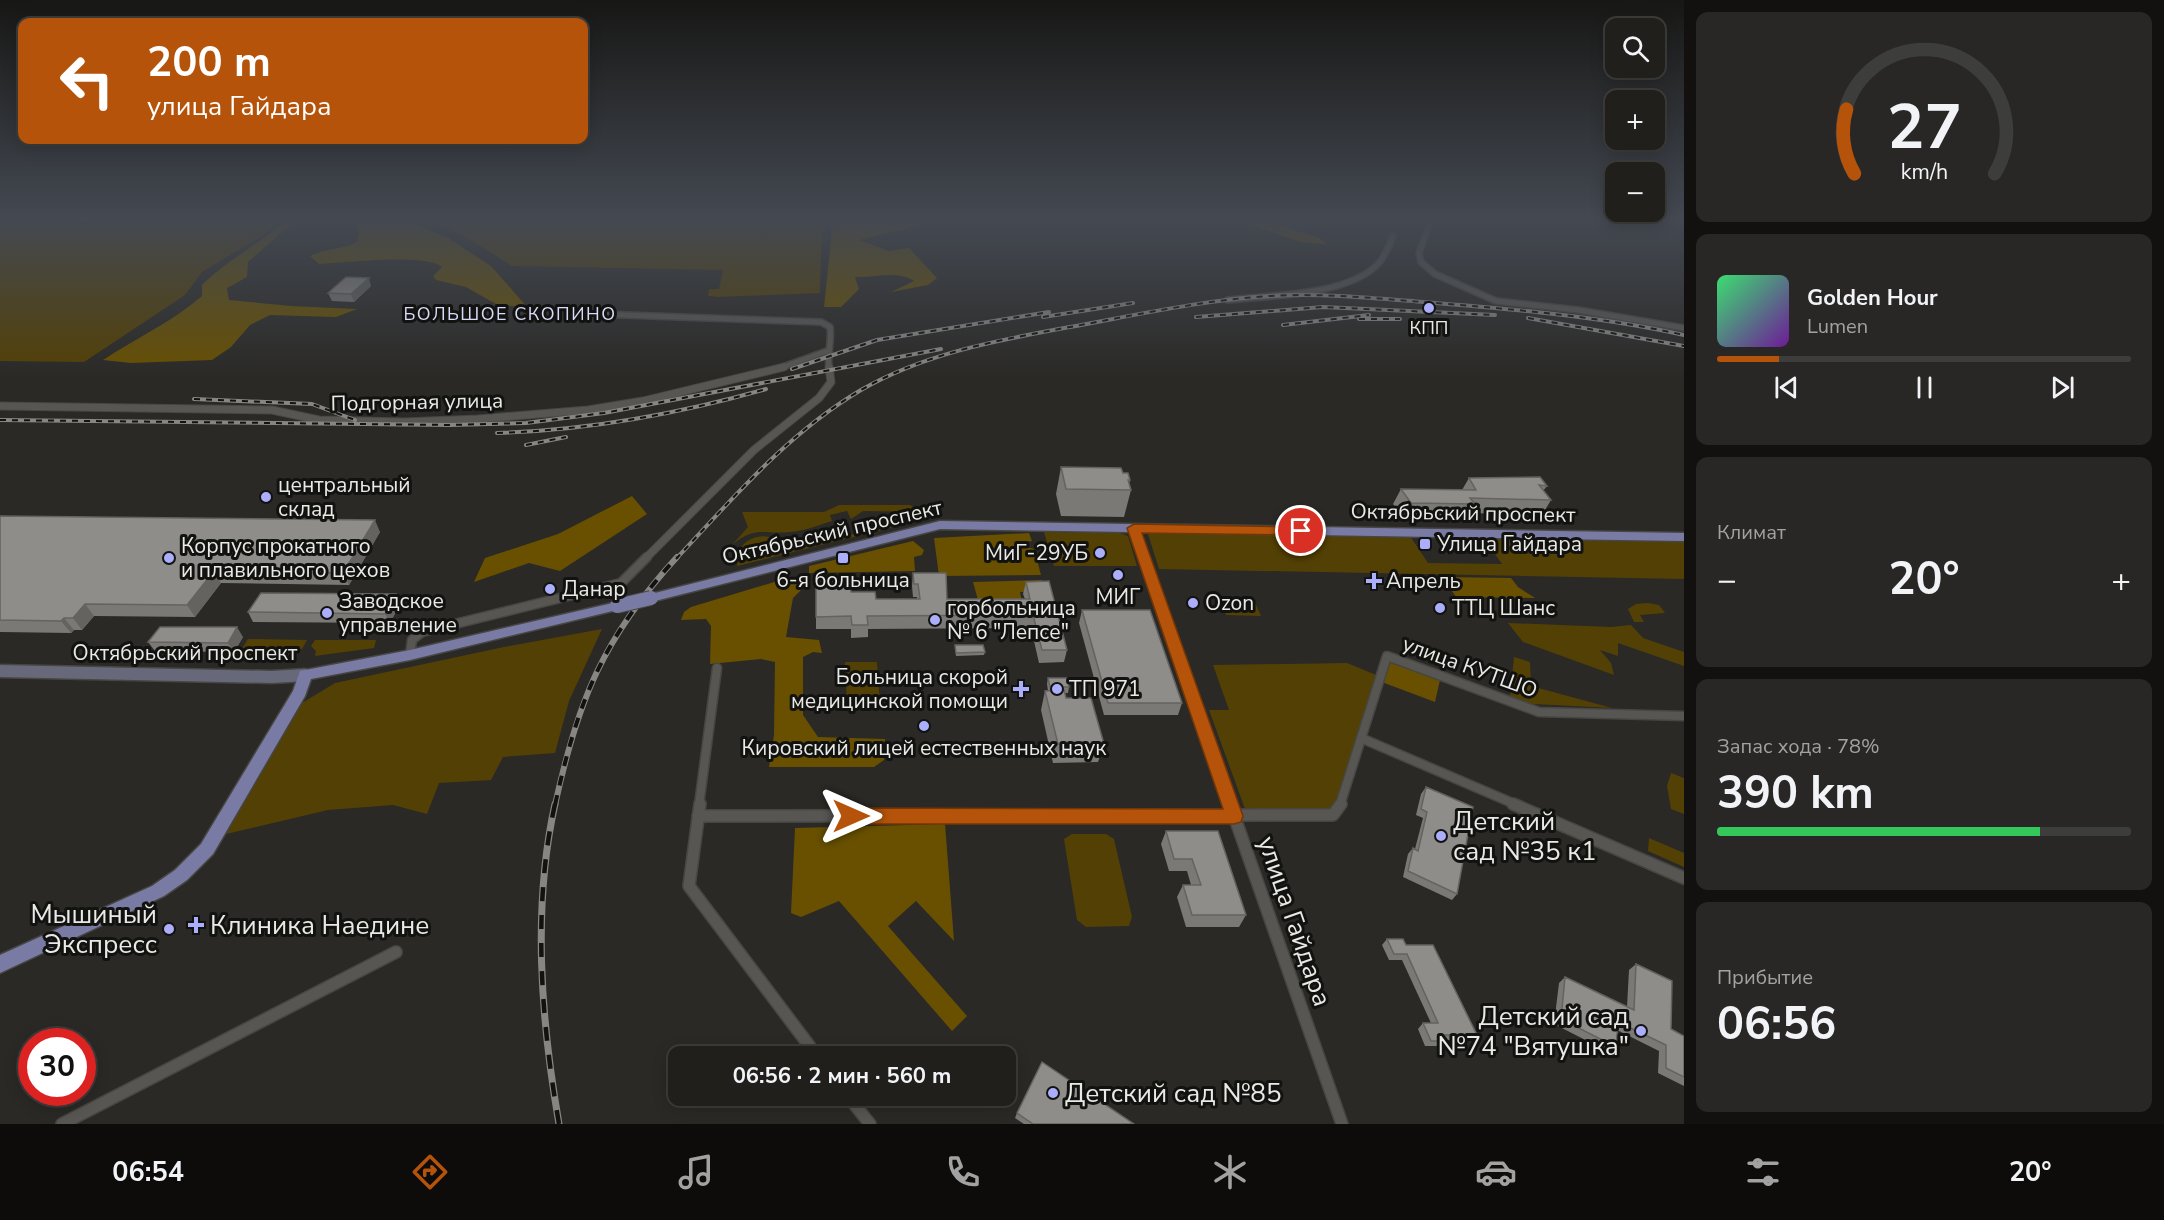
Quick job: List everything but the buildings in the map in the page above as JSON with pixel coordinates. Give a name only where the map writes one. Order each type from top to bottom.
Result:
[{"type":"main road","name":"Октябрьский проспект","points":[[0,671],[272,677],[305,675],[410,655],[651,598],[940,525],[1684,537]]},
{"type":"main road","points":[[0,964],[158,891],[181,876],[207,849],[300,692],[305,675]]},
{"type":"street","points":[[1228,300],[1326,287],[1369,272]]},
{"type":"street","points":[[1433,272],[1474,293],[1496,301],[1564,308],[1684,328]]},
{"type":"street","points":[[410,655],[412,640],[422,632],[621,583],[754,450],[819,398],[831,382],[827,351],[832,343],[832,330],[826,324],[814,321],[569,313]]},
{"type":"street","name":"Подгорная улица","points":[[0,406],[272,410],[319,420],[404,422],[478,419],[588,410],[643,401],[778,369],[827,351]]},
{"type":"street","name":"улица Гайдара","points":[[1134,528],[1342,1124]]},
{"type":"street","name":"улица КУТШО","points":[[1361,738],[1387,656],[1539,712],[1684,716]]},
{"type":"street","points":[[717,668],[689,886],[809,1046]]},
{"type":"street","points":[[698,816],[1333,815],[1339,810],[1361,738],[1684,878]]},
{"type":"street","points":[[63,1124],[396,952]]},
{"type":"street","points":[[856,1106],[870,1124]]},
{"type":"shaded area","points":[[0,272],[202,272],[185,295],[84,362],[0,361]]},
{"type":"shaded area","points":[[217,272],[247,272],[247,277],[227,288],[229,300],[357,309],[336,317],[270,315],[250,325],[231,347],[212,360],[131,363],[103,360],[166,322],[202,296],[202,285]]},
{"type":"shaded area","points":[[437,272],[497,272],[528,308],[496,304],[466,287],[436,280],[433,276]]},
{"type":"shaded area","points":[[722,272],[820,272],[820,293],[708,296],[709,289],[719,289]]},
{"type":"shaded area","points":[[828,272],[932,272],[937,278],[928,285],[891,292],[914,281],[893,275],[855,277],[859,289],[841,307],[824,307]]},
{"type":"shaded area","points":[[632,496],[647,514],[560,571],[529,563],[474,582],[485,558],[558,534]]},
{"type":"shaded area","points":[[839,505],[910,505],[922,512],[863,511],[851,519],[847,511],[830,515],[832,521],[811,528],[781,533],[754,533],[732,545],[748,527],[742,512],[824,512]]},
{"type":"shaded area","points":[[913,519],[922,520],[737,566],[742,547],[747,541],[758,537],[771,537],[800,545]]},
{"type":"shaded area","points":[[1147,531],[1410,536],[1428,563],[1502,564],[1483,537],[1684,540],[1684,579],[1159,569]]},
{"type":"shaded area","points":[[1044,532],[1120,533],[1128,536],[1137,566],[1054,566]]},
{"type":"shaded area","points":[[1029,533],[1032,541],[1025,542],[1026,547],[1034,549],[1041,575],[939,576],[934,538]]},
{"type":"shaded area","points":[[913,541],[924,550],[922,555],[914,557],[915,571],[809,573],[809,566]]},
{"type":"shaded area","points":[[1443,577],[1511,578],[1518,587],[1535,598],[1456,597]]},
{"type":"shaded area","points":[[801,578],[808,583],[793,598],[786,637],[819,640],[822,653],[813,652],[803,657],[803,715],[818,737],[885,739],[884,760],[874,767],[769,767],[774,735],[775,662],[761,659],[710,664],[711,626],[706,619],[681,620],[684,612],[691,607],[781,580]]},
{"type":"shaded area","points":[[1042,580],[1045,591],[1020,592],[1023,606],[978,600],[973,582]]},
{"type":"shaded area","points":[[1219,599],[1254,600],[1261,616],[1226,615]]},
{"type":"shaded area","points":[[1636,604],[1659,605],[1665,613],[1640,615],[1644,622],[1634,622],[1628,609]]},
{"type":"shaded area","points":[[1508,623],[1611,627],[1631,625],[1643,638],[1684,652],[1684,666],[1618,643],[1618,656],[1600,650],[1611,663],[1614,675],[1523,642]]},
{"type":"shaded area","points":[[602,629],[569,701],[555,753],[503,757],[491,780],[439,783],[427,814],[393,805],[328,810],[226,834],[302,703],[335,683]]},
{"type":"shaded area","points":[[248,639],[307,640],[302,649],[294,649],[289,659],[235,660]]},
{"type":"shaded area","points":[[315,640],[376,640],[374,648],[315,656],[316,651],[311,646]]},
{"type":"shaded area","points":[[1514,657],[1530,662],[1531,686],[1612,708],[1533,704],[1510,697]]},
{"type":"shaded area","points":[[1386,661],[1440,680],[1435,702],[1379,681]]},
{"type":"shaded area","points":[[845,662],[877,662],[880,703],[847,705]]},
{"type":"shaded area","points":[[1347,663],[1381,677],[1339,810],[1248,817],[1209,710],[1229,710],[1213,665]]},
{"type":"shaded area","points":[[1671,773],[1684,778],[1684,814],[1671,809],[1667,786]]},
{"type":"shaded area","points":[[945,824],[954,941],[916,901],[888,926],[967,1016],[952,1031],[839,901],[801,917],[791,913],[795,828]]},
{"type":"shaded area","points":[[1072,834],[1106,834],[1114,839],[1132,917],[1129,926],[1086,927],[1077,920],[1064,839]]},
{"type":"shaded area","points":[[1649,838],[1684,853],[1684,867],[1648,851]]},
{"type":"railway","points":[[676,559],[762,468],[785,446],[834,407],[885,377],[911,366],[990,343],[1195,304],[1289,295],[1366,298],[1522,311],[1587,318],[1684,335]]},
{"type":"railway","points":[[1043,317],[1133,303]]},
{"type":"railway","points":[[1196,317],[1323,307],[1495,315]]},
{"type":"railway","points":[[792,369],[877,340],[1049,312]]},
{"type":"railway","points":[[1283,325],[1369,315]]},
{"type":"railway","points":[[1528,318],[1684,346]]},
{"type":"railway","points":[[1359,319],[1400,319]]},
{"type":"railway","points":[[0,420],[450,425],[526,423],[604,413],[941,349]]},
{"type":"railway","points":[[497,433],[565,428],[633,419],[700,406],[766,389]]},
{"type":"railway","points":[[194,399],[312,404],[355,420]]},
{"type":"railway","points":[[526,445],[566,437]]},
{"type":"railway","points":[[555,805],[573,733],[597,672],[630,615],[677,557]]},
{"type":"railway","points":[[555,804],[543,883],[541,924],[544,1004],[559,1124]]},
{"type":"place","name":"КПП","points":[[1429,308]]},
{"type":"place","name":"центральный склад","points":[[266,497]]},
{"type":"place","name":"Улица Гайдара","points":[[1425,544]]},
{"type":"place","name":"МиГ-29УБ","points":[[1100,553]]},
{"type":"place","name":"Корпус прокатного и плавильного цехов","points":[[169,558]]},
{"type":"place","name":"6-я больница","points":[[843,558]]},
{"type":"place","name":"МИГ","points":[[1118,575]]},
{"type":"place","name":"Апрель","points":[[1374,581]]},
{"type":"place","name":"Данар","points":[[550,589]]},
{"type":"place","name":"Ozon","points":[[1193,603]]},
{"type":"place","name":"ТТЦ Шанс","points":[[1440,608]]},
{"type":"place","name":"Заводское управление","points":[[327,613]]},
{"type":"place","name":"горбольница № 6 \"Лепсе\"","points":[[935,620]]},
{"type":"place","name":"Больница скорой медицинской помощи","points":[[1021,689]]},
{"type":"place","name":"ТП 971","points":[[1057,689]]},
{"type":"place","name":"Кировский лицей естественных наук","points":[[924,726]]},
{"type":"place","name":"Детский сад №35 к1","points":[[1441,836]]},
{"type":"place","name":"Клиника Наедине","points":[[196,925]]},
{"type":"place","name":"Мышиный Экспресс","points":[[169,929]]},
{"type":"place","name":"Детский сад №74 \"Вятушка\"","points":[[1641,1031]]},
{"type":"place","name":"Детский сад №85","points":[[1053,1093]]},
{"type":"district","name":"БОЛЬШОЕ СКОПИНО","points":[[510,314]]},
{"type":"route","points":[[851,816],[1234,816],[1134,528],[1301,531]]}]
